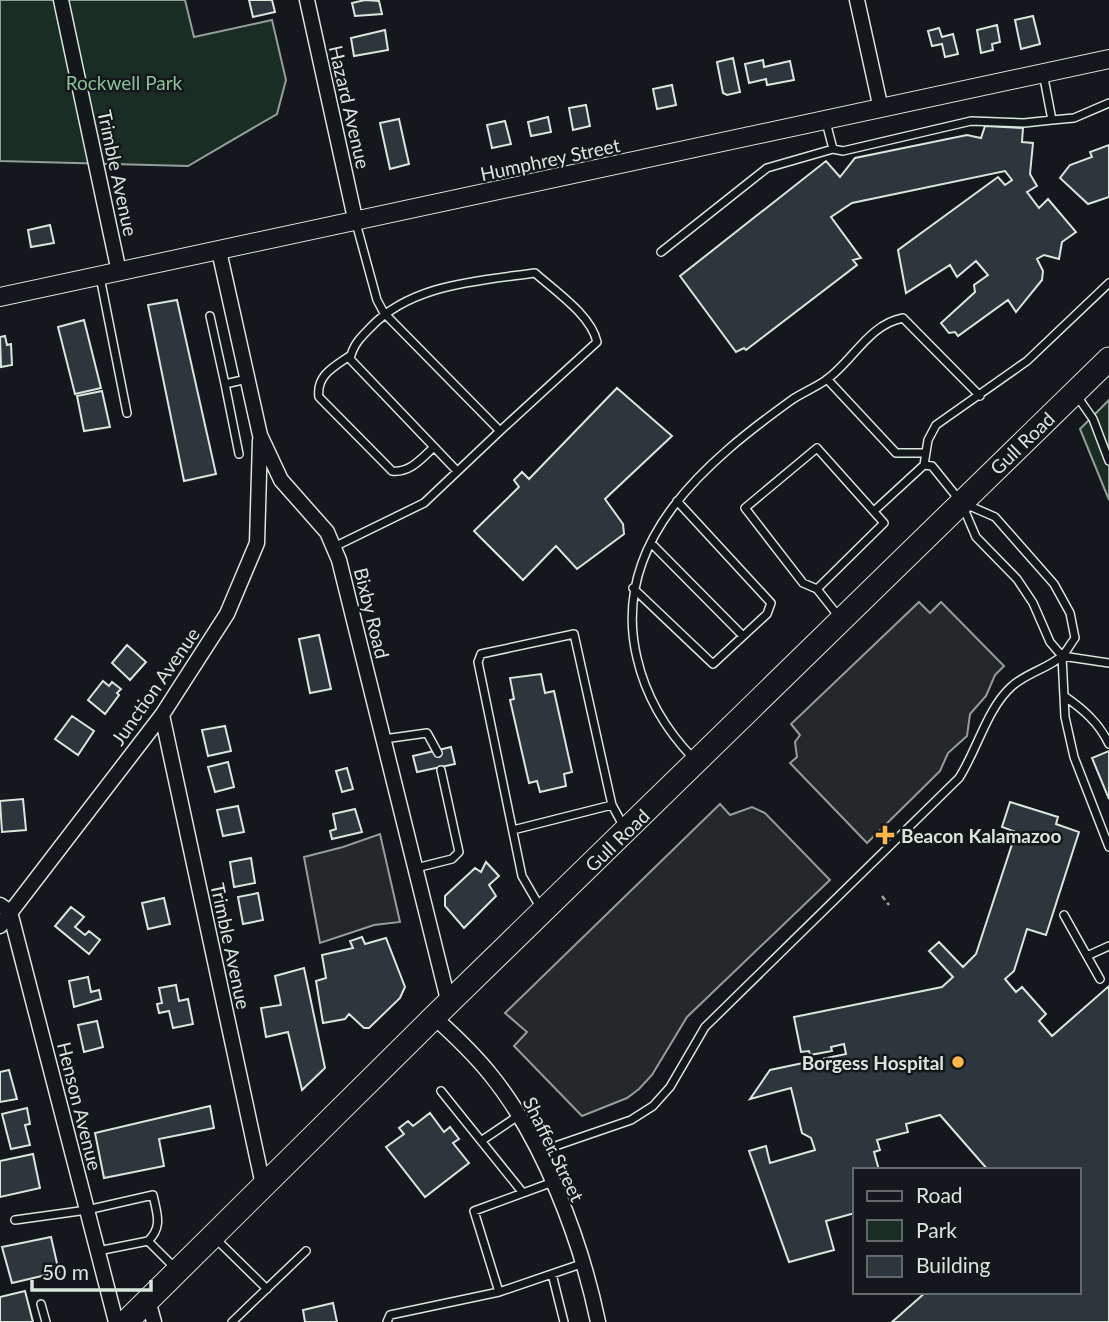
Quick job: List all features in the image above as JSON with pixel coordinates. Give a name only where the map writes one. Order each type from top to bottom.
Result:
[{"type":"main road","name":"Gull Road","points":[[126,1322],[151,1311],[178,1270],[263,1185],[1109,359]]},
{"type":"street","name":"Trimble Avenue","points":[[61,0],[119,272]]},
{"type":"street","name":"Hazard Avenue","points":[[307,0],[356,223]]},
{"type":"street","points":[[857,0],[881,109]]},
{"type":"street","name":"Humphrey Street","points":[[0,297],[356,223],[1109,59]]},
{"type":"street","name":"Bixby Road","points":[[219,251],[260,435],[281,480],[319,521],[333,547],[348,594],[416,868],[441,1010]]},
{"type":"street","name":"Junction Avenue","points":[[0,926],[5,909],[162,715],[227,614],[257,543],[260,435]]},
{"type":"street","name":"Trimble Avenue","points":[[162,715],[263,1185]]},
{"type":"street","name":"Henson Avenue","points":[[5,909],[116,1322]]},
{"type":"street","name":"Shaffer Street","points":[[441,1010],[492,1075],[518,1116],[553,1182],[582,1264],[598,1322]]},
{"type":"lane","points":[[1043,73],[1052,120]]},
{"type":"lane","points":[[661,252],[767,168],[833,149],[843,151],[971,121],[1024,123],[1074,118],[1109,103]]},
{"type":"lane","points":[[826,121],[833,149]]},
{"type":"lane","points":[[356,223],[377,300],[384,313],[500,431]]},
{"type":"lane","points":[[333,547],[424,503],[597,342],[595,332],[535,273],[422,293],[384,313],[352,347],[350,359],[457,471]]},
{"type":"lane","points":[[100,276],[127,413]]},
{"type":"lane","points":[[874,511],[924,465],[936,425],[1027,360],[1109,283]]},
{"type":"lane","points":[[210,316],[239,454]]},
{"type":"lane","points":[[697,762],[670,734],[643,683],[631,632],[633,588],[659,523],[724,454],[794,398],[827,379],[891,320],[903,318],[980,396]]},
{"type":"lane","points":[[351,355],[321,378],[317,385],[319,397],[392,471],[410,468],[434,447]]},
{"type":"lane","points":[[225,384],[247,379]]},
{"type":"lane","points":[[827,379],[896,453],[926,453]]},
{"type":"lane","points":[[1075,392],[1093,419],[1109,461]]},
{"type":"lane","points":[[817,589],[884,523],[817,448],[745,508],[803,583],[817,589],[841,620]]},
{"type":"lane","points":[[924,465],[932,466],[961,502],[976,537],[1017,579],[1033,603],[1050,642],[1062,656],[1064,696],[1074,757],[1109,847]]},
{"type":"lane","points":[[633,588],[713,664],[767,614],[771,603],[677,501]]},
{"type":"lane","points":[[538,1153],[631,1120],[653,1106],[670,1087],[705,1027],[959,778],[975,753],[998,702],[1010,688],[1032,671],[1062,656],[1076,638],[1070,613],[1054,584],[995,517],[961,502]]},
{"type":"lane","points":[[651,543],[743,636]]},
{"type":"lane","points":[[542,912],[522,876],[478,662],[481,654],[574,634],[612,805],[625,831]]},
{"type":"lane","points":[[1062,656],[1109,663]]},
{"type":"lane","points":[[1064,696],[1083,709],[1104,733],[1109,744]]},
{"type":"lane","points":[[384,739],[428,733],[438,753]]},
{"type":"lane","points":[[416,868],[452,859],[459,852],[441,770]]},
{"type":"lane","points":[[513,830],[612,805]]},
{"type":"lane","points":[[1064,915],[1100,979]]},
{"type":"lane","points":[[1087,956],[1109,946]]},
{"type":"lane","points":[[441,1091],[523,1194]]},
{"type":"lane","points":[[481,1141],[518,1116]]},
{"type":"lane","points":[[499,1292],[474,1211],[553,1182]]},
{"type":"lane","points":[[15,1220],[87,1210],[153,1195],[158,1232],[148,1241],[98,1251]]},
{"type":"lane","points":[[212,1236],[267,1289]]},
{"type":"lane","points":[[148,1241],[178,1270]]},
{"type":"lane","points":[[232,1322],[306,1251]]},
{"type":"lane","points":[[387,1322],[390,1315],[499,1292],[582,1264]]},
{"type":"lane","points":[[552,1274],[564,1322]]},
{"type":"lane","points":[[41,1304],[46,1322]]},
{"type":"path","points":[[882,896],[889,905]]},
{"type":"green space","name":"Rockwell Park","points":[[0,0],[185,0],[194,37],[272,20],[286,80],[277,114],[188,166],[0,161]]},
{"type":"green space","points":[[1109,400],[1109,500],[1080,429]]},
{"type":"shaded area","points":[[919,602],[930,613],[941,602],[1004,666],[995,675],[986,696],[970,714],[967,736],[948,753],[940,771],[867,843],[790,763],[797,757],[795,742],[800,735],[791,724]]},
{"type":"shaded area","points":[[720,804],[730,815],[752,807],[765,813],[830,880],[687,1017],[652,1075],[639,1089],[627,1098],[582,1116],[514,1046],[527,1032],[505,1013]]},
{"type":"shaded area","points":[[380,834],[400,922],[374,925],[320,943],[304,857]]},
{"type":"building","points":[[249,0],[272,0],[275,12],[253,17]]},
{"type":"building","points":[[379,1],[382,14],[355,16],[352,3]]},
{"type":"building","points":[[1033,16],[1040,44],[1021,49],[1015,20]]},
{"type":"building","points":[[997,25],[1000,42],[992,44],[993,50],[981,53],[977,30]]},
{"type":"building","points":[[939,28],[942,37],[953,34],[958,54],[945,57],[942,44],[932,46],[928,31]]},
{"type":"building","points":[[385,30],[388,50],[354,56],[351,38]]},
{"type":"building","points":[[733,58],[740,92],[727,95],[723,93],[717,62]]},
{"type":"building","points":[[763,60],[764,67],[790,61],[794,80],[767,85],[766,79],[749,83],[745,64]]},
{"type":"building","points":[[672,85],[676,105],[657,109],[653,89]]},
{"type":"building","points":[[586,105],[590,126],[573,130],[569,108]]},
{"type":"building","points":[[548,117],[551,132],[531,136],[528,122]]},
{"type":"building","points":[[399,119],[409,164],[390,169],[380,123]]},
{"type":"building","points":[[505,121],[511,144],[492,148],[487,125]]},
{"type":"building","points":[[985,126],[1023,128],[1022,142],[1033,143],[1030,174],[1037,186],[1027,192],[1039,208],[1048,199],[1076,232],[1062,242],[1059,259],[1044,255],[1037,259],[1043,271],[1042,280],[1016,312],[1008,300],[958,336],[955,332],[949,333],[941,323],[975,292],[974,285],[988,275],[976,261],[957,277],[950,265],[906,293],[898,250],[998,177],[1005,185],[1012,180],[1005,171],[852,203],[831,217],[861,258],[853,260],[857,265],[746,350],[744,348],[736,352],[680,276],[826,161],[840,177],[855,158],[967,135],[981,138]]},
{"type":"building","points":[[1109,145],[1109,197],[1088,204],[1060,178],[1070,165],[1092,157],[1090,152]]},
{"type":"building","points":[[50,225],[54,243],[31,247],[28,230]]},
{"type":"building","points":[[177,300],[216,474],[184,481],[148,305]]},
{"type":"building","points":[[84,320],[101,388],[75,394],[58,327]]},
{"type":"building","points":[[5,336],[7,345],[11,344],[12,365],[1,367],[0,337]]},
{"type":"building","points":[[617,388],[672,436],[605,499],[623,524],[624,534],[577,569],[556,546],[523,580],[474,531],[519,487],[514,480],[522,472],[529,479]]},
{"type":"building","points":[[102,391],[110,427],[84,431],[77,396]]},
{"type":"building","points":[[319,635],[331,689],[310,693],[299,639]]},
{"type":"building","points":[[127,645],[146,662],[130,680],[112,663]]},
{"type":"building","points":[[541,674],[545,693],[554,691],[572,772],[564,774],[566,786],[540,792],[537,781],[529,783],[510,700],[514,699],[510,678]]},
{"type":"building","points":[[103,681],[109,686],[112,682],[121,689],[105,714],[88,700]]},
{"type":"building","points":[[72,716],[94,731],[78,755],[55,739]]},
{"type":"building","points":[[225,726],[231,751],[208,756],[202,730]]},
{"type":"building","points":[[451,747],[455,764],[417,772],[413,756]]},
{"type":"building","points":[[1109,751],[1109,799],[1092,758]]},
{"type":"building","points":[[228,762],[234,787],[215,792],[208,767]]},
{"type":"building","points":[[347,768],[353,789],[342,792],[336,771]]},
{"type":"building","points":[[23,799],[26,830],[2,832],[0,801]]},
{"type":"building","name":"Borgess Hospital","points":[[1010,802],[1058,817],[1056,824],[1079,832],[1046,935],[1027,929],[1014,971],[1005,979],[1016,992],[1022,987],[1046,1014],[1039,1021],[1052,1036],[1109,986],[1109,1322],[892,1322],[924,1294],[1081,1294],[1081,1168],[986,1168],[940,1115],[906,1124],[908,1132],[877,1140],[880,1150],[874,1152],[878,1168],[853,1168],[853,1214],[826,1221],[834,1250],[789,1262],[749,1151],[766,1146],[770,1163],[815,1150],[811,1138],[802,1133],[791,1088],[750,1099],[770,1070],[846,1054],[844,1044],[831,1047],[832,1051],[810,1055],[809,1051],[801,1052],[794,1017],[942,987],[953,977],[929,951],[939,942],[963,967],[976,954],[1016,832],[1002,827]]},
{"type":"building","points":[[238,806],[244,832],[223,836],[217,810]]},
{"type":"building","points":[[355,809],[362,832],[332,839],[330,831],[336,829],[333,814]]},
{"type":"building","points":[[251,858],[255,883],[234,887],[230,862]]},
{"type":"building","points":[[486,862],[499,876],[489,885],[496,896],[464,928],[445,906],[445,896],[475,868],[481,872]]},
{"type":"building","points":[[258,893],[263,920],[243,924],[238,897]]},
{"type":"building","points":[[164,898],[170,924],[148,929],[142,903]]},
{"type":"building","points":[[71,907],[84,917],[75,927],[85,935],[89,931],[100,940],[89,954],[55,926]]},
{"type":"building","points":[[362,937],[365,944],[386,938],[405,987],[400,998],[369,1028],[364,1028],[349,1014],[345,1019],[323,1023],[316,981],[326,978],[322,955],[353,948],[350,941]]},
{"type":"building","points":[[304,968],[325,1068],[302,1090],[288,1032],[266,1037],[261,1008],[281,1005],[275,976]]},
{"type":"building","points":[[88,977],[91,992],[99,990],[101,999],[74,1007],[69,981]]},
{"type":"building","points":[[176,985],[179,1001],[188,999],[193,1024],[173,1028],[169,1011],[159,1013],[157,1004],[162,1003],[159,988]]},
{"type":"building","points":[[97,1021],[103,1047],[84,1052],[78,1025]]},
{"type":"building","points":[[9,1070],[17,1099],[0,1102],[0,1072]]},
{"type":"building","points":[[210,1106],[214,1128],[159,1139],[164,1166],[104,1178],[95,1133]]},
{"type":"building","points":[[27,1108],[30,1124],[25,1125],[30,1145],[11,1149],[2,1114]]},
{"type":"building","points":[[430,1113],[444,1132],[450,1127],[459,1139],[453,1143],[469,1163],[425,1197],[386,1147],[404,1134],[399,1128],[408,1121],[413,1126]]},
{"type":"building","points":[[33,1154],[40,1188],[0,1197],[0,1161]]},
{"type":"building","points":[[51,1237],[59,1272],[12,1283],[2,1247]]},
{"type":"building","points":[[25,1291],[33,1322],[0,1322],[0,1297]]},
{"type":"building","points":[[333,1303],[337,1322],[305,1322],[303,1310]]},
{"type":"place","name":"Beacon Kalamazoo","points":[[885,835]]},
{"type":"place","name":"Borgess Hospital","points":[[958,1062]]}]
